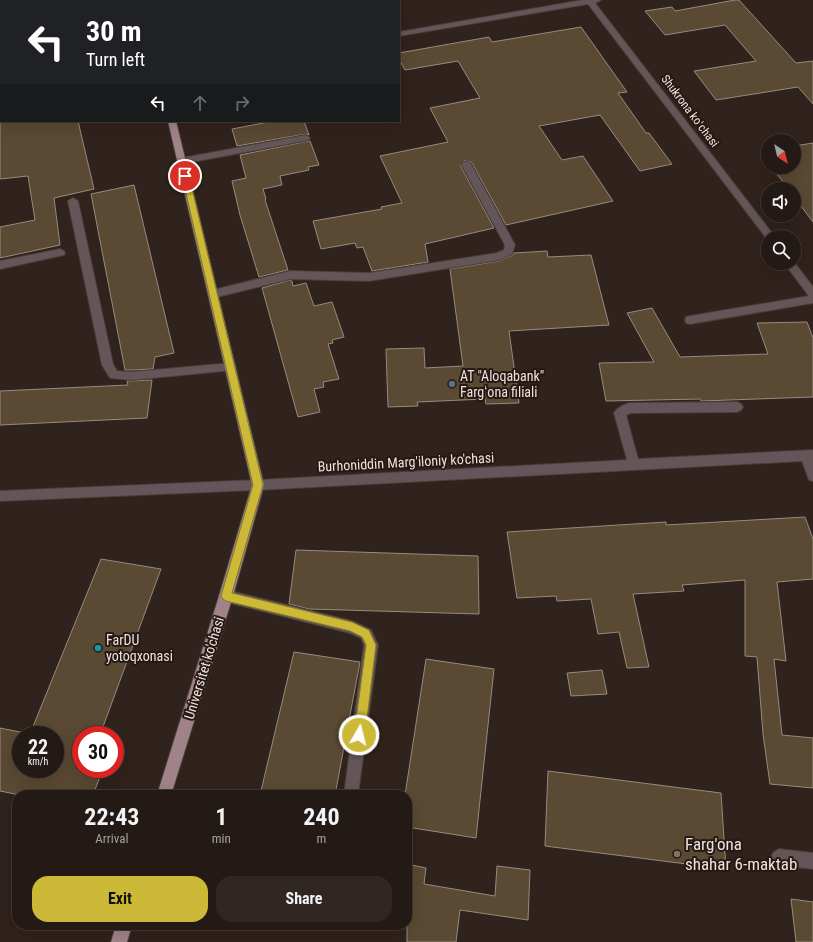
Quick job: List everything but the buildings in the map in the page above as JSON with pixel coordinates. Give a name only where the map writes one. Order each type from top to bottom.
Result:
[{"type":"main road","name":"Universitet ko'chasi","points":[[166,790],[226,596],[258,485],[172,122]]},
{"type":"main road","points":[[119,942],[123,930]]},
{"type":"street","points":[[400,34],[592,0]]},
{"type":"street","name":"Shukrona koʻchasi","points":[[592,0],[765,230]]},
{"type":"street","points":[[182,161],[306,138]]},
{"type":"street","points":[[213,294],[290,275],[369,278],[499,256],[508,252],[510,245],[466,164]]},
{"type":"street","points":[[73,201],[108,365],[114,375],[132,376],[230,367]]},
{"type":"street","points":[[0,265],[60,253]]},
{"type":"street","points":[[794,270],[813,294]]},
{"type":"street","points":[[690,320],[813,299]]},
{"type":"street","points":[[634,465],[620,413],[629,408],[737,407]]},
{"type":"street","points":[[810,455],[813,476]]},
{"type":"street","name":"Burhoniddin Marg'iloniy ko'chasi","points":[[0,496],[258,485],[810,455]]},
{"type":"street","points":[[226,596],[352,627],[366,634],[371,645],[353,790]]},
{"type":"street","points":[[779,857],[813,861]]},
{"type":"place","name":"AT \"Aloqabank\" Fargʻona filiali","points":[[452,384]]},
{"type":"place","name":"FarDU yotoqxonasi","points":[[98,648]]},
{"type":"place","name":"Farg'ona shahar 6-maktab","points":[[677,854]]},
{"type":"route","points":[[185,176],[258,485],[226,596],[352,627],[366,634],[371,645],[359,735]]}]
